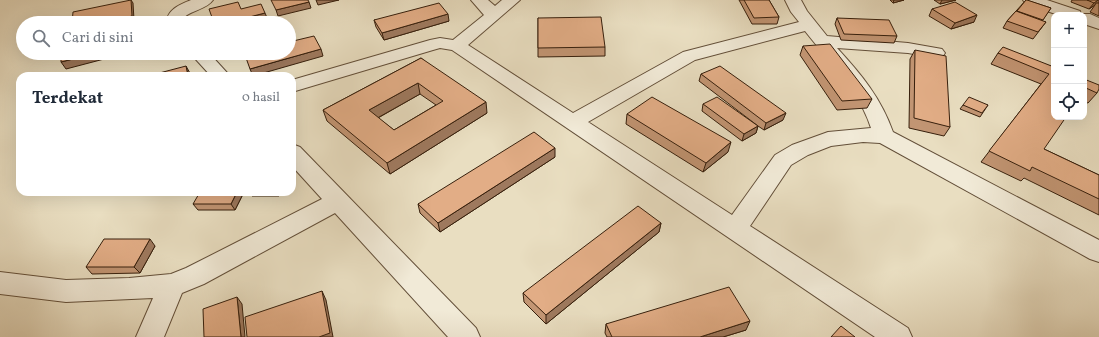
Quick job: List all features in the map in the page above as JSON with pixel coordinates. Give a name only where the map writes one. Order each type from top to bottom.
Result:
[{"type":"lane","points":[[175,16],[183,9],[205,0]]},
{"type":"lane","points":[[479,0],[494,15]]},
{"type":"lane","points":[[457,46],[512,0]]},
{"type":"lane","points":[[793,0],[809,25],[854,78],[876,112],[884,136]]},
{"type":"lane","points":[[1031,0],[1065,12]]},
{"type":"lane","points":[[1087,19],[1099,24]]},
{"type":"lane","points":[[573,122],[698,52],[809,25]]},
{"type":"lane","points":[[822,41],[908,48],[936,53]]},
{"type":"lane","points":[[296,85],[430,45],[440,43],[457,46],[898,337]]},
{"type":"lane","points":[[206,60],[217,72]]},
{"type":"lane","points":[[735,229],[783,160],[800,150],[828,139],[863,134],[884,136],[1099,252]]},
{"type":"lane","points":[[296,156],[466,337]]},
{"type":"lane","points":[[0,283],[66,291],[129,289],[172,285],[195,276],[338,201]]},
{"type":"lane","points":[[150,337],[172,285]]},
{"type":"building","points":[[131,0],[132,16],[73,16],[73,12]]},
{"type":"building","points":[[271,0],[308,0],[309,2],[276,10]]},
{"type":"building","points":[[744,0],[769,0],[779,17],[754,18]]},
{"type":"building","points":[[1026,0],[1051,8],[1043,20],[1017,11]]},
{"type":"building","points":[[1087,0],[1098,0],[1094,3]]},
{"type":"building","points":[[238,2],[241,9],[261,4],[265,13],[253,16],[212,16],[209,9]]},
{"type":"building","points":[[955,2],[977,15],[955,23],[932,9]]},
{"type":"building","points":[[439,3],[448,14],[382,33],[374,20]]},
{"type":"building","points":[[1016,11],[1046,22],[1038,32],[1007,21]]},
{"type":"building","points":[[601,17],[605,47],[538,48],[538,18]]},
{"type":"building","points":[[837,18],[889,20],[897,36],[844,34]]},
{"type":"building","points":[[314,36],[321,49],[296,56],[296,40]]},
{"type":"building","points":[[830,44],[872,99],[842,101],[803,46]]},
{"type":"building","points":[[1003,47],[1051,66],[1051,120],[1064,120],[1044,149],[1099,175],[1099,199],[1032,167],[1030,171],[989,151],[1049,74],[998,53]]},
{"type":"building","points":[[915,50],[946,56],[950,127],[914,118]]},
{"type":"building","points":[[421,58],[486,102],[387,163],[323,110]],"holes":[[[418,83],[443,101],[394,130],[369,110]]]},
{"type":"building","points":[[247,60],[282,60],[250,69]]},
{"type":"building","points":[[186,66],[187,72],[163,72]]},
{"type":"building","points":[[720,66],[786,113],[766,123],[701,74]]},
{"type":"building","points":[[1087,80],[1099,85],[1097,93],[1087,88]]},
{"type":"building","points":[[652,97],[731,142],[706,163],[627,114]]},
{"type":"building","points":[[717,97],[758,126],[744,134],[703,104]]},
{"type":"building","points":[[969,97],[988,105],[982,113],[963,105]]},
{"type":"building","points":[[534,132],[555,148],[438,223],[418,204]]},
{"type":"building","points":[[198,196],[235,196],[231,204],[193,204]]},
{"type":"building","points":[[638,206],[661,223],[546,315],[523,293]]},
{"type":"building","points":[[104,239],[150,239],[134,267],[86,267]]},
{"type":"building","points":[[729,287],[750,321],[700,337],[612,337],[606,324]]},
{"type":"building","points":[[322,291],[330,333],[319,337],[247,337],[245,317]]},
{"type":"building","points":[[237,297],[241,337],[204,337],[203,309]]},
{"type":"building","points":[[841,326],[855,337],[831,337]]}]
